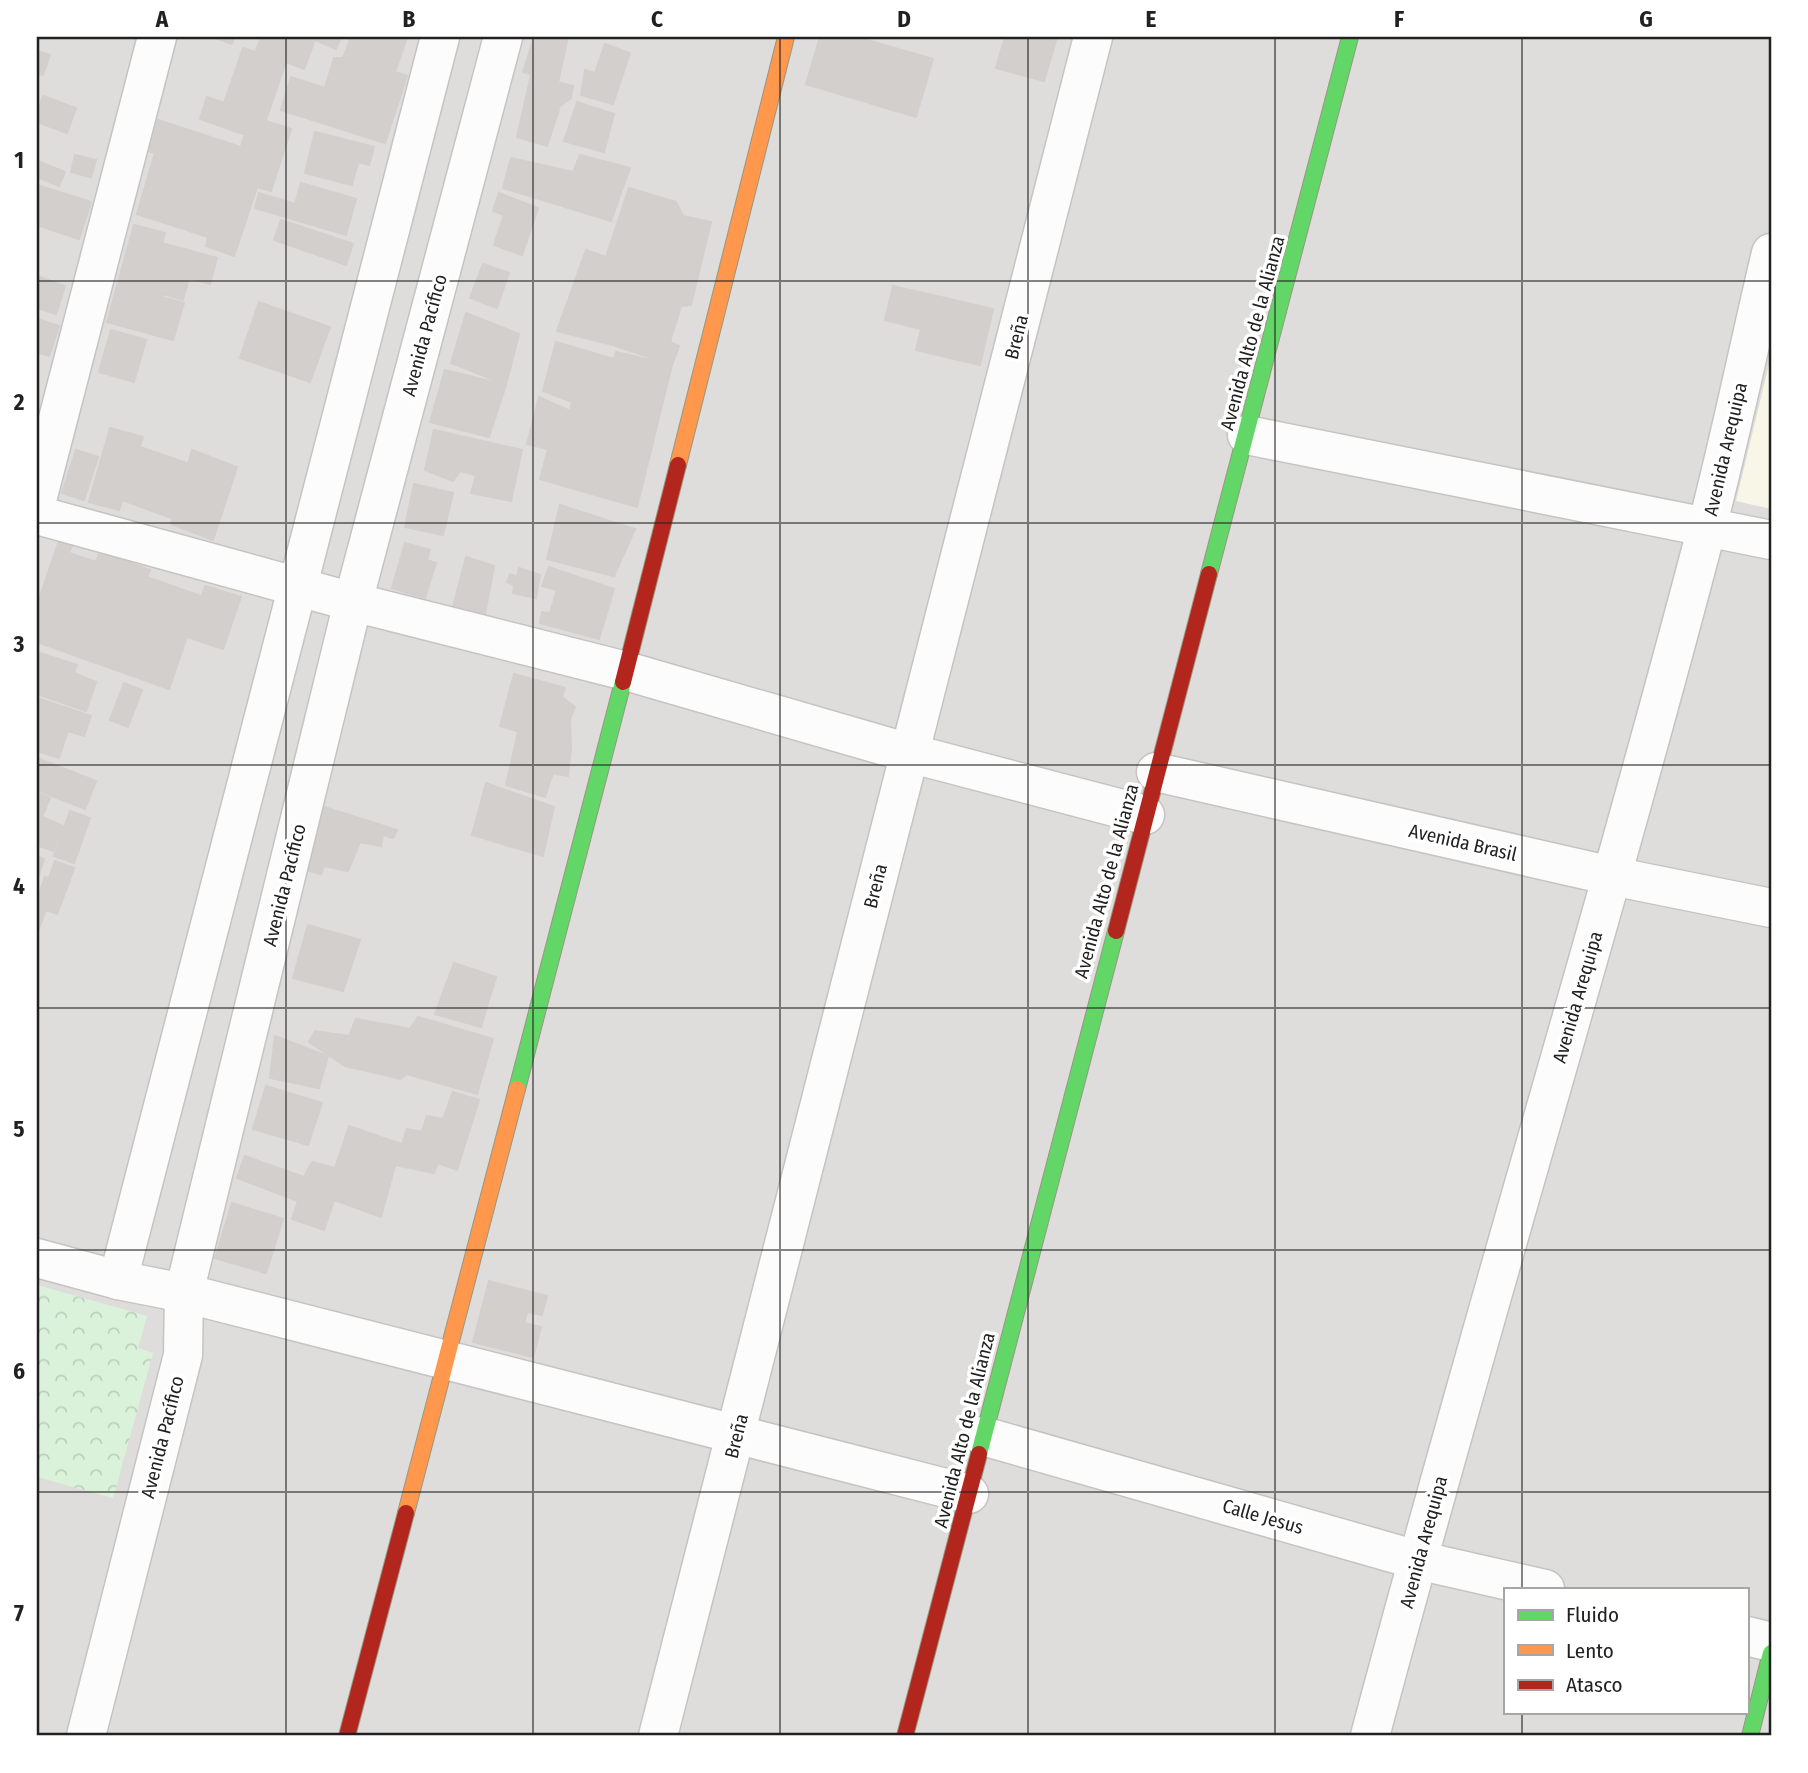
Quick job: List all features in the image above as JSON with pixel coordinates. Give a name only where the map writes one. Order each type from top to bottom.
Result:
[{"type":"street","points":[[37,500],[157,37]]},
{"type":"street","points":[[118,1280],[440,37]]},
{"type":"street","name":"Avenida Pacífico","points":[[86,1736],[183,1355],[184,1293],[353,602],[503,37]]},
{"type":"street","points":[[347,1736],[626,671],[786,37]]},
{"type":"street","name":"Breña","points":[[658,1736],[1093,37]]},
{"type":"street","name":"Avenida Alto de la Alianza","points":[[905,1736],[1350,37]]},
{"type":"street","name":"Avenida Arequipa","points":[[1370,1736],[1417,1560],[1612,876],[1706,528],[1771,253]]},
{"type":"street","points":[[1247,435],[1771,540]]},
{"type":"street","points":[[37,515],[353,602],[626,671],[909,753],[1146,815]]},
{"type":"street","name":"Avenida Brasil","points":[[1156,772],[1612,876],[1771,908]]},
{"type":"street","points":[[37,1258],[118,1280],[184,1293],[969,1494]]},
{"type":"street","name":"Calle Jesus","points":[[983,1436],[1417,1560],[1541,1588]]},
{"type":"street","points":[[1748,1636],[1771,1642]]},
{"type":"street","points":[[1749,1736],[1771,1653]]},
{"type":"shaded area","points":[[37,37],[1771,37],[1771,1736],[37,1736]]},
{"type":"shaded area","points":[[1771,356],[1771,509],[1736,501]]},
{"type":"green space","points":[[37,1285],[147,1316],[138,1348],[153,1353],[113,1498],[37,1477]]},
{"type":"building","points":[[213,37],[234,37],[232,44]]},
{"type":"building","points":[[261,37],[341,37],[336,49],[315,40],[304,69],[256,51]]},
{"type":"building","points":[[351,37],[407,37],[395,72],[407,76],[385,143],[281,110],[291,77],[325,88],[334,58],[343,58]]},
{"type":"building","points":[[534,37],[568,37],[558,82],[523,72]]},
{"type":"building","points":[[820,37],[857,37],[933,59],[916,117],[806,84]]},
{"type":"building","points":[[1005,37],[1057,37],[1044,81],[996,68]]},
{"type":"building","points":[[605,44],[630,53],[613,104],[581,95],[585,70],[595,73]]},
{"type":"building","points":[[243,48],[286,62],[259,140],[200,119],[207,97],[224,103]]},
{"type":"building","points":[[37,51],[50,55],[43,75],[37,74]]},
{"type":"building","points":[[531,75],[573,86],[571,98],[560,106],[547,146],[517,137]]},
{"type":"building","points":[[43,96],[76,108],[67,133],[37,122]]},
{"type":"building","points":[[577,102],[614,114],[604,152],[564,141]]},
{"type":"building","points":[[158,120],[241,147],[244,137],[259,140],[267,121],[291,129],[271,191],[257,187],[234,256],[206,246],[208,237],[137,214],[155,153],[148,151]]},
{"type":"building","points":[[315,132],[374,147],[369,165],[358,162],[352,185],[305,173]]},
{"type":"building","points":[[75,155],[96,160],[91,177],[71,172]]},
{"type":"building","points":[[580,155],[630,168],[611,221],[503,188],[511,158],[573,172]]},
{"type":"building","points":[[40,162],[65,172],[59,186],[37,177]]},
{"type":"building","points":[[301,183],[356,199],[346,235],[255,208],[259,193],[295,204]]},
{"type":"building","points":[[37,185],[91,202],[79,239],[37,225]]},
{"type":"building","points":[[629,188],[676,202],[683,216],[711,222],[691,305],[681,306],[670,342],[679,346],[672,365],[613,345],[557,331],[586,250],[606,257]]},
{"type":"building","points":[[499,193],[538,208],[522,255],[494,245],[504,215],[493,211]]},
{"type":"building","points":[[281,220],[353,244],[346,265],[274,240]]},
{"type":"building","points":[[134,225],[165,233],[162,243],[217,258],[210,284],[189,278],[183,300],[164,294],[162,297],[184,303],[173,340],[107,322]]},
{"type":"building","points":[[483,264],[509,273],[497,308],[470,298]]},
{"type":"building","points":[[37,276],[65,286],[56,314],[37,308]]},
{"type":"building","points":[[893,286],[993,309],[980,365],[916,350],[921,329],[885,320]]},
{"type":"building","points":[[259,302],[330,327],[310,382],[240,358]]},
{"type":"building","points":[[466,313],[519,334],[506,385],[451,363]]},
{"type":"building","points":[[37,319],[59,326],[49,356],[37,352]]},
{"type":"building","points":[[111,330],[146,340],[134,382],[99,372]]},
{"type":"building","points":[[556,342],[614,359],[616,352],[672,365],[637,507],[540,479],[548,449],[527,444],[539,397],[570,411],[572,402],[543,391]]},
{"type":"building","points":[[445,370],[506,385],[489,437],[430,422]]},
{"type":"building","points":[[110,428],[143,437],[119,510],[89,502]]},
{"type":"building","points":[[434,430],[522,450],[511,501],[471,493],[476,475],[460,471],[453,481],[425,470]]},
{"type":"building","points":[[140,447],[190,464],[171,518],[122,500]]},
{"type":"building","points":[[76,450],[98,457],[84,500],[62,493]]},
{"type":"building","points":[[192,450],[237,467],[213,540],[171,524]]},
{"type":"building","points":[[414,484],[453,493],[443,535],[405,527]]},
{"type":"building","points":[[560,505],[635,529],[614,576],[547,559]]},
{"type":"building","points":[[59,541],[72,546],[69,553],[96,562],[101,548],[117,554],[119,559],[150,570],[147,577],[201,596],[169,689],[37,642],[37,605]]},
{"type":"building","points":[[405,543],[430,550],[427,560],[436,563],[425,598],[392,588]]},
{"type":"building","points":[[466,557],[494,566],[485,614],[453,607]]},
{"type":"building","points":[[549,567],[614,589],[599,639],[540,623],[542,612],[550,613],[557,590],[542,586]]},
{"type":"building","points":[[519,568],[540,575],[536,598],[513,593],[514,585],[507,582],[510,574],[517,577]]},
{"type":"building","points":[[205,586],[241,597],[223,649],[187,637]]},
{"type":"building","points":[[37,652],[77,665],[74,673],[96,682],[86,711],[37,694]]},
{"type":"building","points":[[514,674],[565,688],[562,697],[575,707],[570,719],[571,748],[500,726]]},
{"type":"building","points":[[124,683],[142,690],[128,727],[110,720]]},
{"type":"building","points":[[37,698],[91,716],[84,736],[68,731],[59,758],[37,751]]},
{"type":"building","points":[[518,732],[571,748],[568,776],[553,773],[545,797],[506,785]]},
{"type":"building","points":[[37,758],[96,781],[85,809],[37,790]]},
{"type":"building","points":[[486,783],[554,807],[543,856],[472,835]]},
{"type":"building","points":[[37,793],[50,798],[42,817],[63,826],[53,851],[37,845]]},
{"type":"building","points":[[318,805],[397,830],[393,838],[383,835],[381,846],[360,842],[348,871],[324,866],[321,874],[299,868]]},
{"type":"building","points":[[70,811],[90,818],[74,863],[54,856]]},
{"type":"building","points":[[37,856],[44,859],[37,881]]},
{"type":"building","points":[[55,861],[74,868],[68,885],[49,878]]},
{"type":"building","points":[[45,877],[68,885],[57,914],[46,910],[38,931],[37,900]]},
{"type":"building","points":[[308,925],[360,940],[343,991],[293,978]]},
{"type":"building","points":[[454,963],[496,977],[481,1027],[435,1014]]},
{"type":"building","points":[[418,1017],[493,1039],[477,1094],[407,1074],[401,1079],[345,1066],[309,1042],[315,1031],[349,1036],[356,1019],[410,1029]]},
{"type":"building","points":[[275,1036],[328,1056],[319,1088],[270,1078]]},
{"type":"building","points":[[266,1086],[322,1103],[308,1145],[253,1129]]},
{"type":"building","points":[[453,1092],[479,1100],[457,1170],[438,1163],[434,1173],[395,1165],[407,1129],[422,1132],[427,1116],[443,1119]]},
{"type":"building","points":[[349,1126],[401,1144],[381,1217],[334,1200],[324,1230],[292,1219],[298,1201],[237,1178],[245,1156],[304,1177],[312,1162],[335,1168]]},
{"type":"building","points":[[232,1203],[283,1219],[266,1273],[215,1258]]},
{"type":"building","points":[[489,1281],[547,1296],[542,1315],[527,1312],[524,1323],[541,1327],[533,1357],[473,1342]]},
{"type":"traffic: fast","points":[[1209,574],[1350,37]]},
{"type":"traffic: fast","points":[[517,1089],[623,682]]},
{"type":"traffic: fast","points":[[979,1454],[1116,931]]},
{"type":"traffic: fast","points":[[1750,1736],[1771,1653]]},
{"type":"traffic: slow","points":[[678,465],[786,37]]},
{"type":"traffic: slow","points":[[406,1513],[517,1089]]},
{"type":"traffic: jam","points":[[623,682],[678,465]]},
{"type":"traffic: jam","points":[[1116,931],[1209,574]]},
{"type":"traffic: jam","points":[[905,1736],[979,1454]]},
{"type":"traffic: jam","points":[[347,1736],[406,1513]]}]
